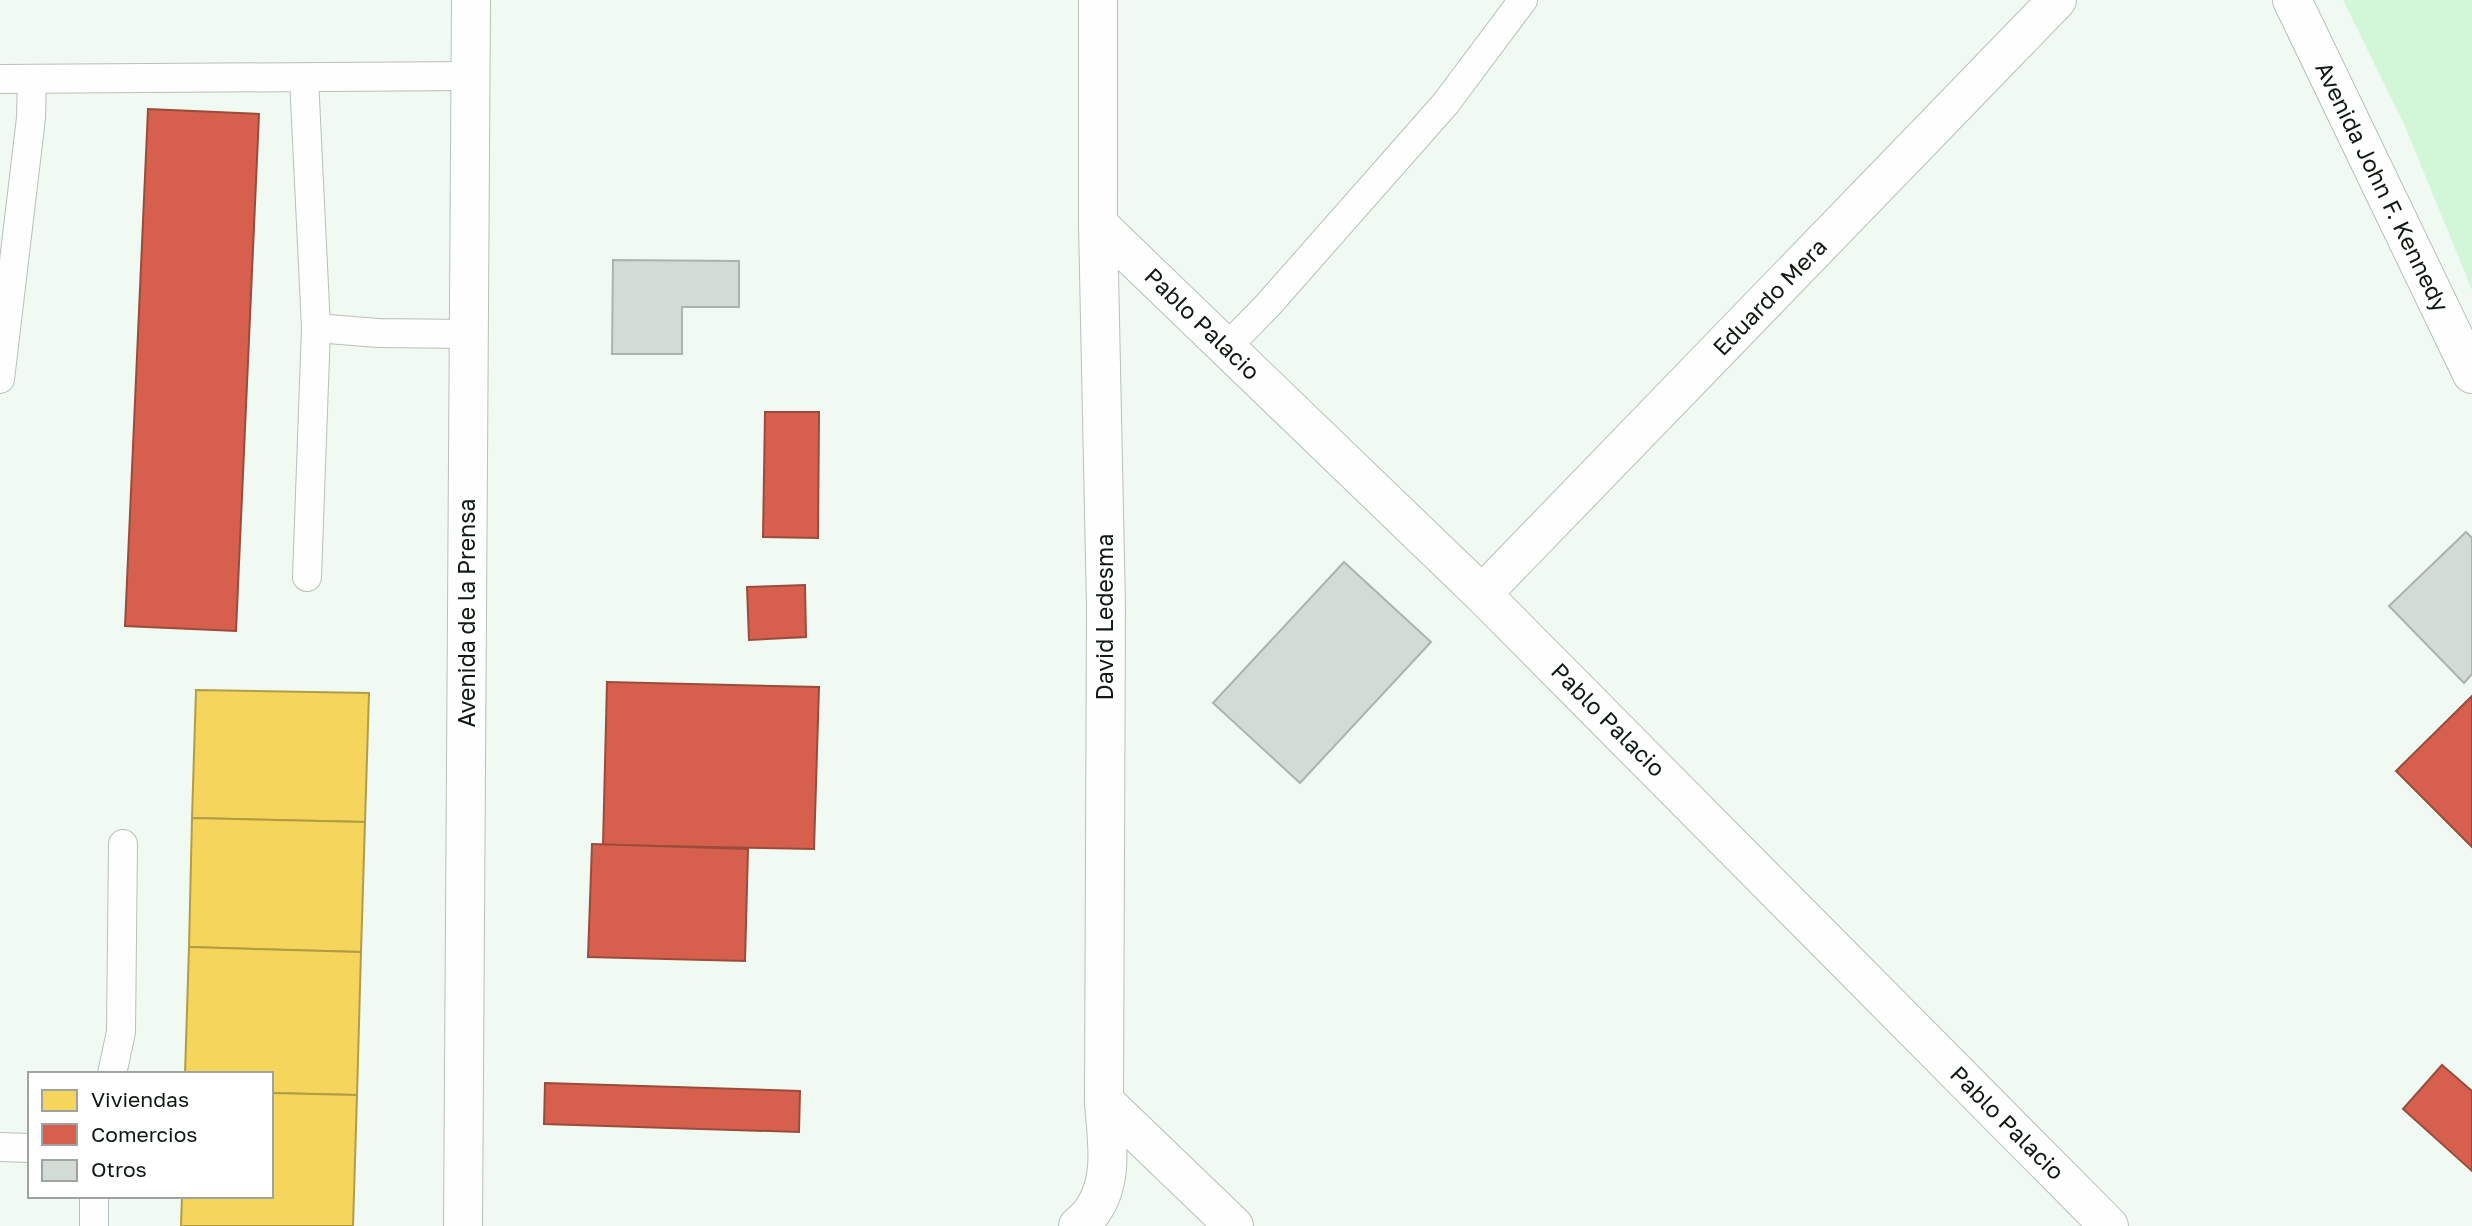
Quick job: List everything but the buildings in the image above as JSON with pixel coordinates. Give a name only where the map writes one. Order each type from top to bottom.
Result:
[{"type":"street","name":"Avenida de la Prensa","points":[[463,1226],[471,0]]},
{"type":"street","name":"David Ledesma","points":[[1078,1226],[1093,1210],[1105,1186],[1107,1161],[1104,1101],[1106,607],[1098,224],[1098,0]]},
{"type":"street","name":"Eduardo Mera","points":[[1482,594],[2057,0]]},
{"type":"street","name":"Avenida John F. Kennedy","points":[[2292,0],[2472,374]]},
{"type":"street","name":"Pablo Palacio","points":[[1098,224],[1482,594],[2109,1226]]},
{"type":"street","points":[[1104,1101],[1234,1226]]},
{"type":"lane","points":[[1226,348],[1268,305],[1446,103],[1523,0]]},
{"type":"lane","points":[[0,79],[470,76]]},
{"type":"lane","points":[[304,78],[316,328],[307,577]]},
{"type":"lane","points":[[0,379],[31,118],[32,79]]},
{"type":"lane","points":[[316,328],[378,333],[468,334]]},
{"type":"lane","points":[[112,1072],[121,1032],[123,844]]},
{"type":"lane","points":[[0,1147],[28,1148]]},
{"type":"lane","points":[[94,1198],[94,1226]]},
{"type":"green space","points":[[2343,0],[2472,0],[2472,290],[2404,124]]}]
